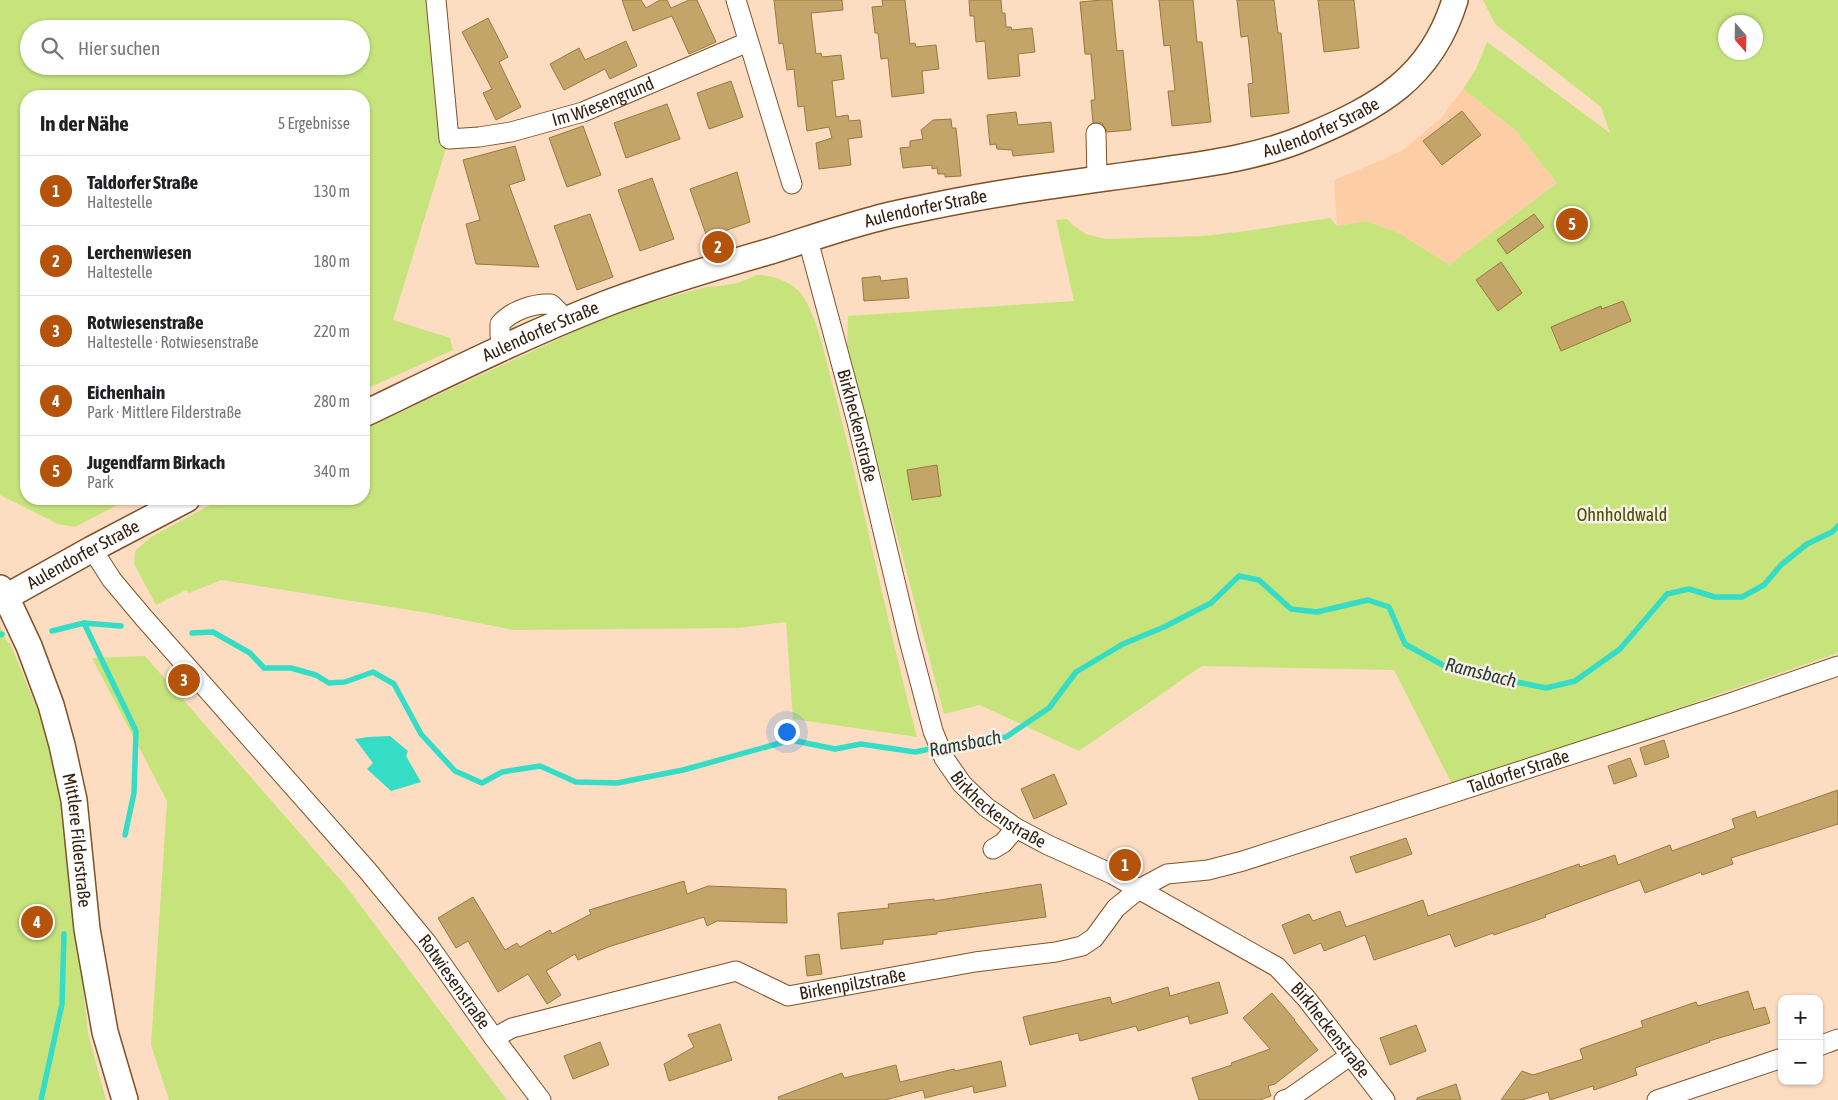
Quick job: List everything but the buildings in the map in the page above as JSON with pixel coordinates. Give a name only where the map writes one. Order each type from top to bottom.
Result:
[{"type":"main road","name":"Aulendorfer Straße","points":[[370,411],[491,354],[606,304],[711,268],[876,219],[945,204],[1225,160],[1262,152],[1304,138],[1369,108],[1398,89],[1418,70],[1434,49],[1447,23],[1455,0]]},
{"type":"main road","name":"Aulendorfer Straße","points":[[3,593],[175,505]]},
{"type":"main road","name":"Mittlere Filderstraße","points":[[3,593],[29,646],[51,705],[62,745],[74,800],[87,928],[105,1032],[126,1100]]},
{"type":"street","name":"Im Wiesengrund","points":[[436,0],[449,139],[511,132],[583,112],[748,42]]},
{"type":"street","points":[[736,0],[792,184]]},
{"type":"street","points":[[1096,133],[1097,179]]},
{"type":"street","name":"Birkheckenstraße","points":[[808,240],[857,422],[906,631],[933,731],[944,758],[962,784],[986,807],[1016,828],[1048,846],[1112,874],[1277,967],[1306,998],[1385,1100]]},
{"type":"street","points":[[500,336],[500,324],[507,316],[540,303],[551,304],[558,312]]},
{"type":"street","name":"Rotwiesenstraße","points":[[92,548],[112,580],[144,618],[367,870],[427,944],[541,1100]]},
{"type":"street","name":"Taldorfer Straße","points":[[1139,889],[1167,874],[1208,870],[1243,861],[1730,703],[1838,666]]},
{"type":"street","points":[[993,849],[1003,843],[1016,828]]},
{"type":"street","name":"Birkenpilzstraße","points":[[494,1038],[512,1028],[736,971],[788,996],[976,962],[1056,952],[1082,946],[1094,938],[1116,908],[1139,889]]},
{"type":"street","points":[[1823,1045],[1838,1039]]},
{"type":"street","points":[[1284,1100],[1290,1098],[1351,1055]]},
{"type":"street","points":[[1657,1100],[1778,1059]]},
{"type":"shaded area","points":[[1463,89],[1515,130],[1557,183],[1449,265],[1399,233],[1366,221],[1337,226],[1334,180],[1404,149],[1440,119]]},
{"type":"green space","points":[[0,0],[433,0],[449,139],[393,320],[450,338],[453,350],[370,387],[370,90],[20,90],[20,505],[0,495]]},
{"type":"green space","name":"Ohnholdwald","points":[[1483,0],[1838,0],[1838,653],[1453,786],[1394,670],[1202,666],[1079,751],[980,705],[944,714],[847,345],[848,316],[1074,301],[1056,220],[1067,219],[1086,234],[1105,239],[1203,236],[1330,218],[1337,226],[1366,221],[1399,233],[1449,265],[1557,183],[1515,130],[1463,89],[1476,69],[1487,42],[1610,133],[1601,107],[1495,24]]},
{"type":"green space","points":[[757,275],[779,279],[789,283],[798,290],[810,310],[824,352],[845,433],[917,737],[793,719],[786,622],[739,628],[514,630],[428,613],[221,580],[189,593],[186,590],[156,605],[134,564],[135,551],[151,537],[210,505],[370,505],[370,426],[591,324],[645,304],[706,287],[738,283]]},
{"type":"green space","points":[[20,505],[117,505],[75,527],[58,524]]},
{"type":"green space","points":[[0,626],[8,643],[10,643],[43,723],[64,803],[88,1033],[106,1100],[0,1100]]},
{"type":"green space","points":[[145,656],[345,885],[507,1100],[169,1100],[151,1045],[167,801],[92,658]]},
{"type":"water","points":[[390,736],[408,751],[406,756],[421,782],[391,791],[367,769],[373,763],[355,739]]},
{"type":"waterway","name":"Ramsbach","points":[[192,633],[213,632],[250,653],[264,668],[291,668],[316,675],[329,683],[345,682],[373,672],[394,684],[421,734],[455,771],[482,783],[502,772],[540,766],[576,782],[617,783],[683,770],[791,740],[835,749],[861,744],[915,752],[965,742],[1006,737],[1049,708],[1076,672],[1123,644],[1164,627],[1211,603],[1239,576],[1259,580],[1291,609],[1317,612],[1368,600],[1389,607],[1405,644],[1448,668],[1546,688],[1575,681],[1620,649],[1667,594],[1689,589],[1715,597],[1742,597],[1764,585],[1781,565],[1807,544],[1832,532],[1838,526]]},
{"type":"waterway","points":[[84,623],[136,731],[134,793],[125,835]]},
{"type":"waterway","name":"Ramsbach","points":[[52,631],[84,623],[121,626]]},
{"type":"waterway","points":[[41,1100],[62,1004],[64,934]]},
{"type":"place","name":"Jugendfarm Birkach","points":[[1572,224]]},
{"type":"place","name":"Lerchenwiesen","points":[[718,247]]},
{"type":"place","name":"Rotwiesenstraße","points":[[184,680]]},
{"type":"place","name":"Taldorfer Straße","points":[[1125,865]]},
{"type":"place","name":"Eichenhain","points":[[37,922]]}]
